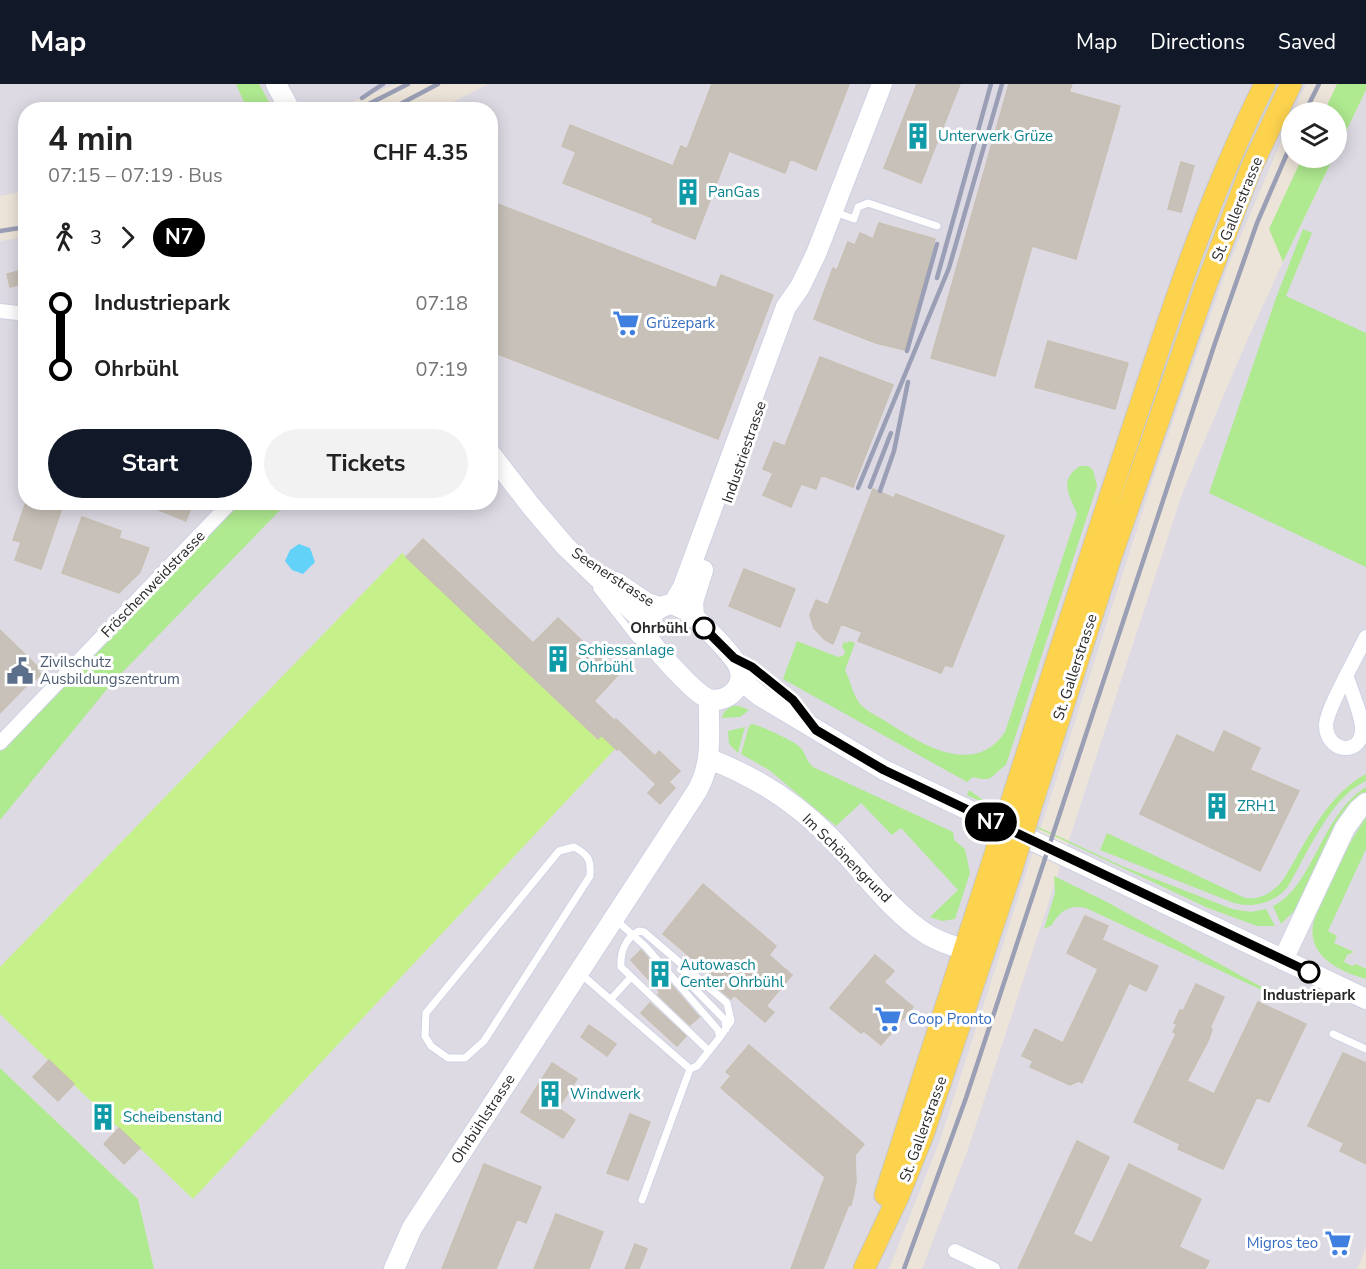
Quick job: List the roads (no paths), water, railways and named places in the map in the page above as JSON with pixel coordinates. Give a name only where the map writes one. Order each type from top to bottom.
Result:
[{"type":"main road","points":[[276,84],[286,102]]},
{"type":"main road","name":"Industriestrasse","points":[[666,606],[683,587],[786,307],[800,286],[833,211],[882,84]]},
{"type":"main road","name":"St. Gallerstrasse","points":[[867,1261],[899,1195],[923,1135],[974,952],[1024,794],[1118,470],[1182,279],[1230,158],[1265,84]]},
{"type":"main road","name":"St. Gallerstrasse","points":[[1024,794],[1205,288],[1251,168],[1291,84]]},
{"type":"main road","name":"Industriestrasse","points":[[694,617],[695,591],[792,319],[800,286]]},
{"type":"main road","name":"Seenerstrasse","points":[[498,463],[565,546],[639,617],[647,629],[650,641],[698,692],[816,730]]},
{"type":"main road","name":"Seenerstrasse","points":[[565,546],[647,603],[684,609],[694,617],[737,667],[749,687],[884,770],[1366,999]]},
{"type":"main road","name":"Seenerstrasse","points":[[647,629],[651,616],[666,606]]},
{"type":"main road","points":[[718,698],[737,688],[737,667]]},
{"type":"main road","name":"Ohrbühlstrasse","points":[[394,1269],[412,1228],[698,791],[706,774],[718,698]]},
{"type":"main road","name":"Im Schönengrund","points":[[709,759],[743,773],[768,787],[800,810],[910,922],[945,944],[974,952]]},
{"type":"main road","points":[[1283,960],[1345,828],[1366,803]]},
{"type":"street","points":[[0,311],[18,313]]},
{"type":"street","name":"Fröschenweidstrasse","points":[[0,743],[223,510]]},
{"type":"street","points":[[1347,677],[1362,731],[1358,741],[1351,748],[1344,749],[1336,747],[1330,741],[1325,724],[1329,711],[1366,637]]},
{"type":"street","points":[[955,1251],[993,1269]]},
{"type":"lane","points":[[833,211],[854,219],[858,207],[868,203],[937,226]]},
{"type":"lane","name":"Seenerstrasse","points":[[565,546],[636,639],[660,653]]},
{"type":"lane","points":[[574,847],[586,853],[591,862],[590,876],[484,1041],[465,1058],[448,1058],[431,1046],[424,1036],[426,1013],[559,851],[574,847]]},
{"type":"lane","points":[[614,918],[633,934],[705,1013],[718,1030],[720,1037]]},
{"type":"lane","points":[[642,1200],[690,1069],[697,1066],[709,1051],[720,1037],[731,1021],[727,1003],[644,932],[639,931],[633,934],[620,954],[621,967],[709,1051]]},
{"type":"lane","points":[[680,963],[687,981],[725,1020],[726,1029]]},
{"type":"lane","points":[[579,972],[690,1069]]},
{"type":"lane","points":[[611,999],[631,977]]},
{"type":"lane","points":[[1333,1034],[1366,1049]]},
{"type":"water","points":[[299,544],[310,548],[315,562],[303,574],[292,570],[285,561],[290,550]]},
{"type":"railway","points":[[362,98],[383,84]]},
{"type":"railway","points":[[373,102],[408,84]]},
{"type":"railway","points":[[404,102],[438,84]]},
{"type":"railway","points":[[937,278],[991,84]]},
{"type":"railway","points":[[858,488],[949,268],[1002,84]]},
{"type":"railway","points":[[1310,102],[1319,84]]},
{"type":"railway","points":[[904,1269],[966,1098],[1215,343],[1257,223],[1281,167]]},
{"type":"railway","points":[[0,231],[18,228]]},
{"type":"railway","points":[[907,351],[937,244]]},
{"type":"railway","points":[[880,491],[894,451],[908,382]]},
{"type":"railway","points":[[870,487],[891,433]]},
{"type":"place","name":"Unterwerk Grüze","points":[[918,136]]},
{"type":"place","name":"PanGas","points":[[688,192]]},
{"type":"place","name":"Grüzepark","points":[[626,323]]},
{"type":"place","name":"Ohrbühl","points":[[704,628]]},
{"type":"place","name":"Schiessanlage Ohrbühl","points":[[558,659]]},
{"type":"place","name":"Zivilschutz Ausbildungszentrum","points":[[20,671]]},
{"type":"place","name":"ZRH1","points":[[1217,806]]},
{"type":"place","name":"Industriepark","points":[[1309,972]]},
{"type":"place","name":"Autowasch Center Ohrbühl","points":[[660,974]]},
{"type":"place","name":"Coop Pronto","points":[[888,1019]]},
{"type":"place","name":"Windwerk","points":[[550,1094]]},
{"type":"place","name":"Scheibenstand","points":[[103,1117]]},
{"type":"place","name":"Migros teo","points":[[1338,1243]]}]
